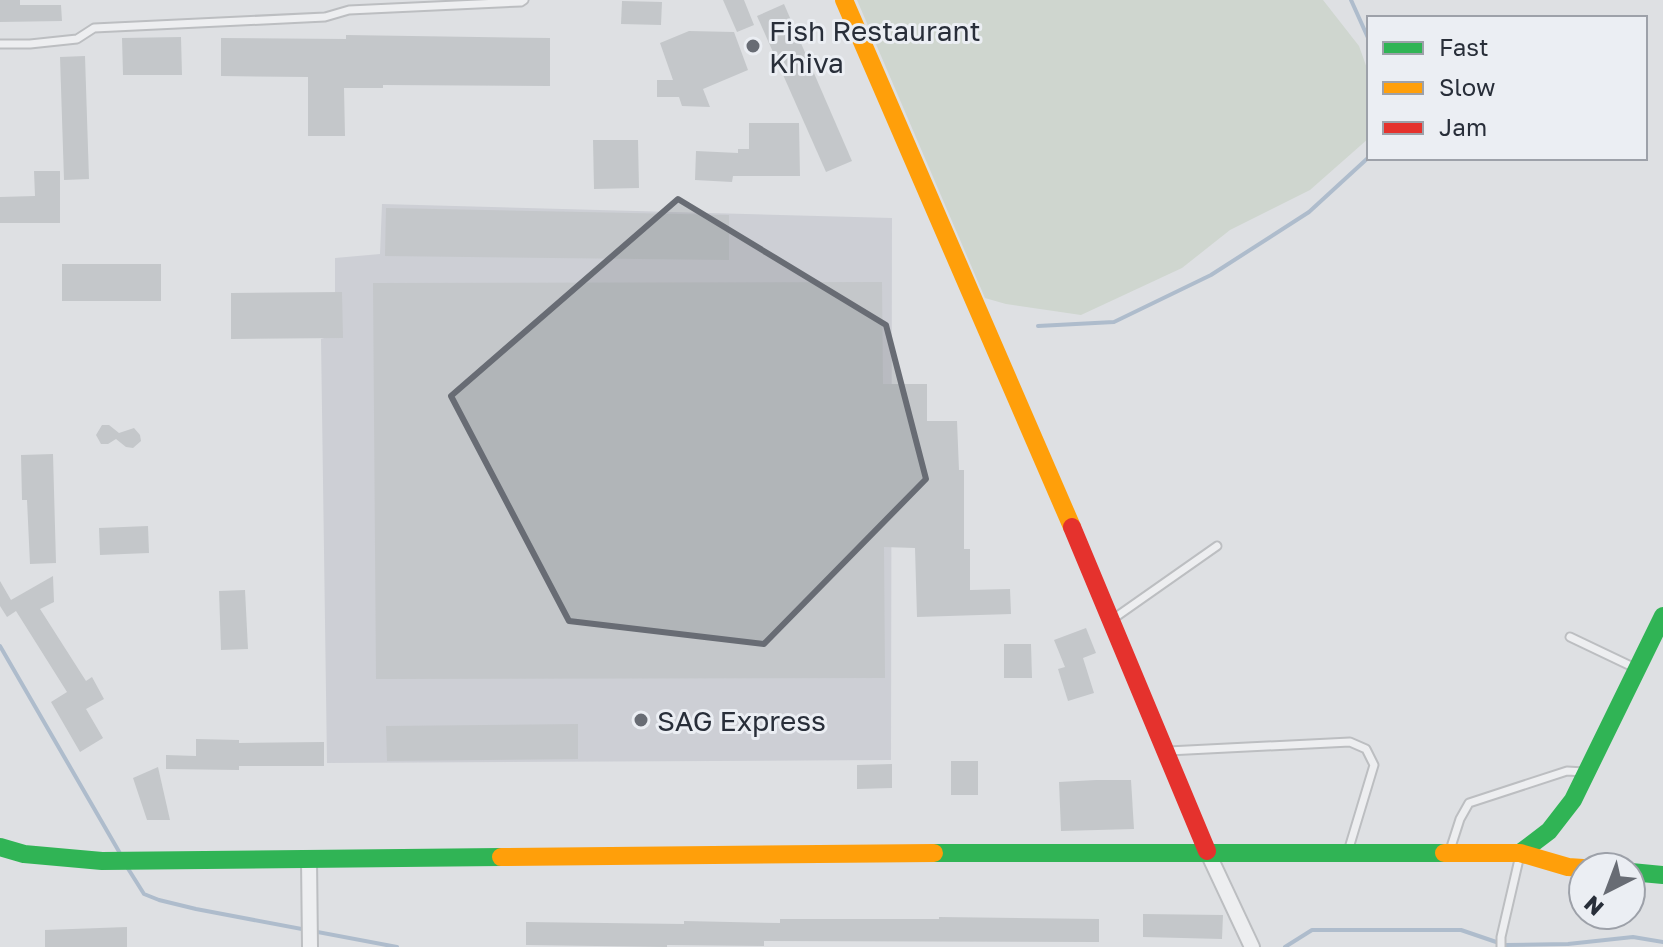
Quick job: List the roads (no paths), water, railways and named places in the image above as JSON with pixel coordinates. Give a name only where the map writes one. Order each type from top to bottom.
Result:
[{"type":"main road","points":[[844,0],[1028,421],[1207,851]]},
{"type":"main road","points":[[1520,853],[1549,831],[1573,800],[1663,616]]},
{"type":"main road","points":[[0,847],[24,854],[108,860],[1207,851],[1449,852],[1520,853],[1567,867]]},
{"type":"street","points":[[1207,851],[1251,945]]},
{"type":"street","points":[[309,859],[310,945]]},
{"type":"lane","points":[[0,44],[77,39],[94,28],[109,26],[325,17],[349,10],[524,0]]},
{"type":"lane","points":[[1111,620],[1217,546]]},
{"type":"lane","points":[[1570,637],[1637,669]]},
{"type":"lane","points":[[1166,751],[1350,742],[1366,749],[1374,765],[1348,852]]},
{"type":"lane","points":[[1449,852],[1469,803],[1567,771],[1587,772]]},
{"type":"lane","points":[[1501,947],[1520,853]]},
{"type":"waterway","points":[[1351,0],[1367,36]]},
{"type":"waterway","points":[[1038,326],[1114,322],[1211,275],[1309,212],[1367,159]]},
{"type":"waterway","points":[[0,646],[121,855]]},
{"type":"waterway","points":[[127,867],[144,894],[159,900],[397,947]]},
{"type":"waterway","points":[[1285,947],[1312,930],[1461,930],[1505,945],[1568,944],[1633,937],[1663,942]]},
{"type":"place","name":"Fish Restaurant Khiva","points":[[753,46]]},
{"type":"place","name":"SAG Express","points":[[641,720]]}]
